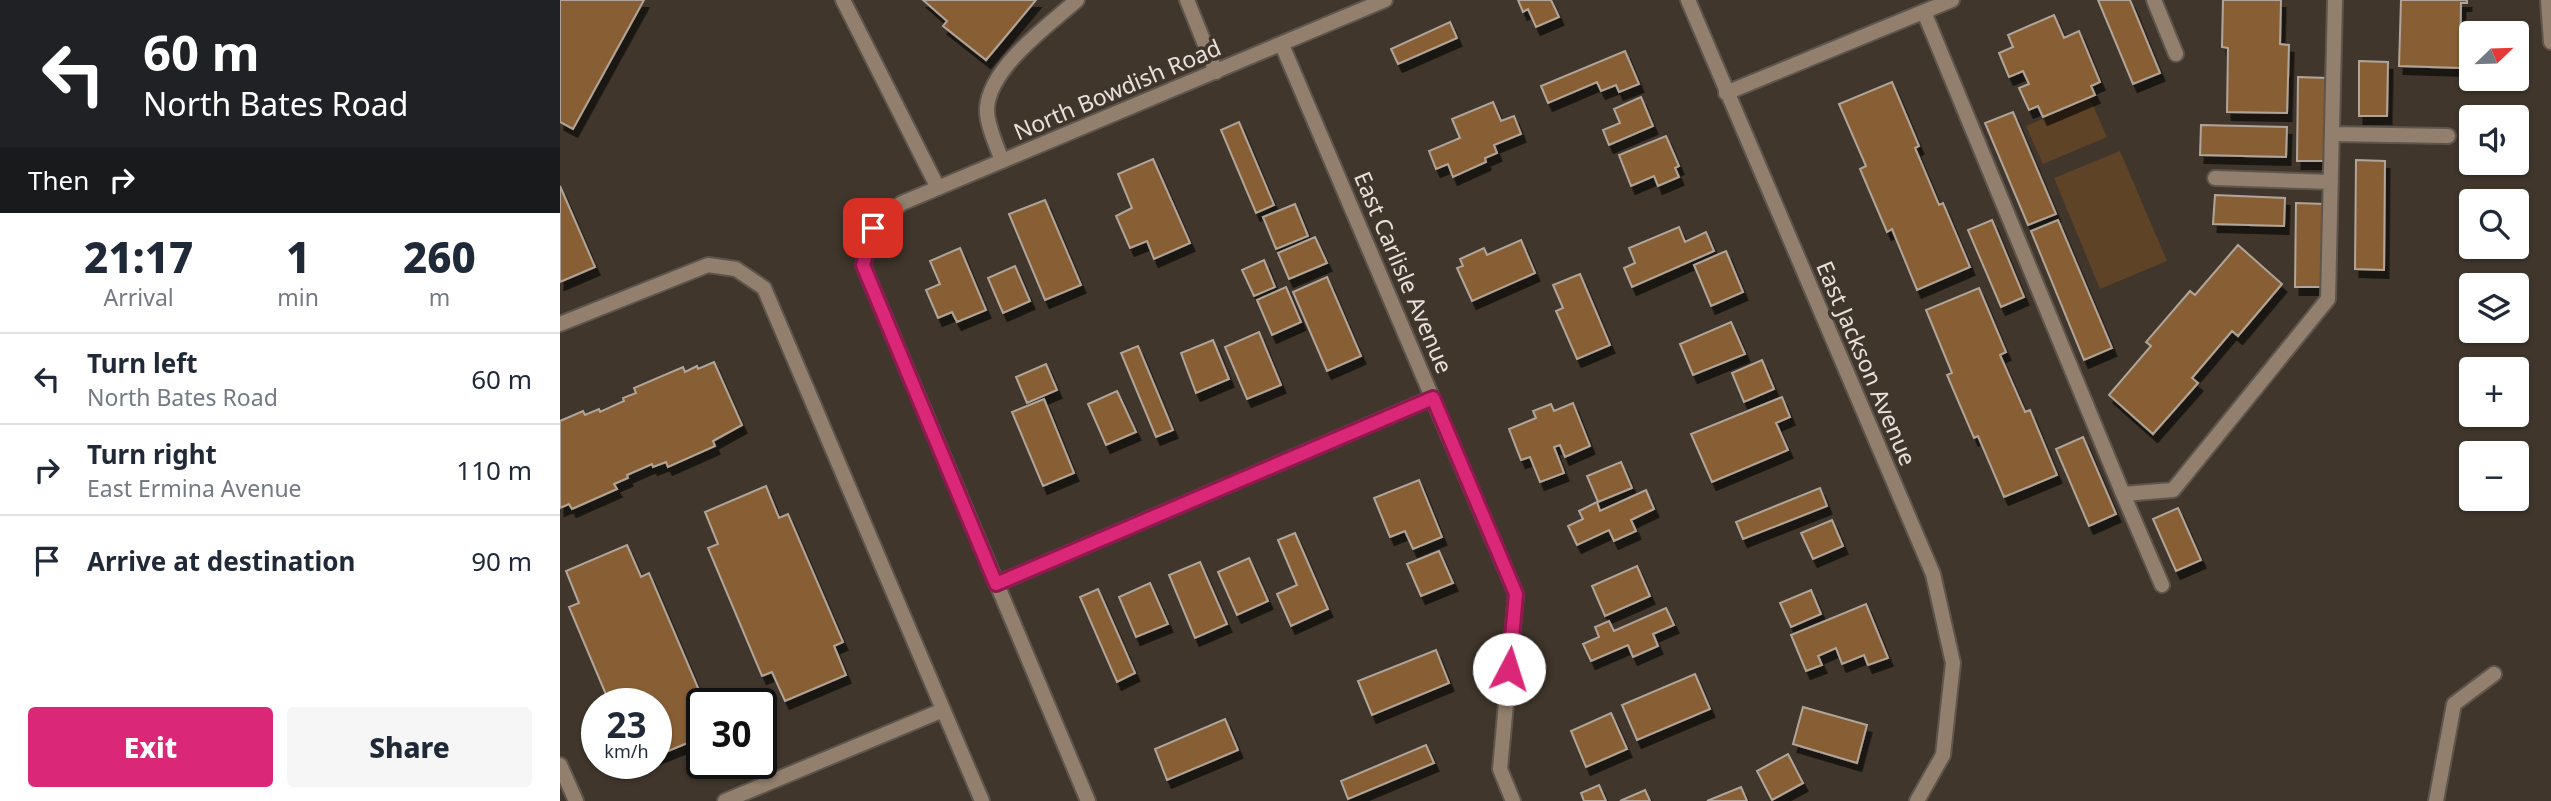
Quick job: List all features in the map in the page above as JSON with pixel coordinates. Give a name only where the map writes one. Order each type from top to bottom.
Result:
[{"type":"street","points":[[843,0],[938,188]]},
{"type":"street","points":[[1002,161],[986,111],[990,93],[1010,61],[1077,0]]},
{"type":"street","points":[[1187,0],[1216,72]]},
{"type":"street","name":"North Bowdish Road","points":[[996,584],[863,265],[873,228],[902,203],[1385,0]]},
{"type":"street","name":"East Jackson Avenue","points":[[1688,0],[1933,574],[1953,663],[1943,755],[1917,801]]},
{"type":"street","points":[[1726,93],[1952,0]]},
{"type":"street","points":[[2154,0],[2176,54]]},
{"type":"street","points":[[2123,494],[2172,490],[2328,299],[2335,0]]},
{"type":"street","points":[[2549,0],[2551,42]]},
{"type":"street","points":[[1924,12],[2162,585]]},
{"type":"street","name":"East Carlisle Avenue","points":[[1282,45],[1516,594],[1500,769],[1513,801]]},
{"type":"street","points":[[2332,134],[2448,136]]},
{"type":"street","points":[[2215,178],[2331,182]]},
{"type":"street","points":[[560,324],[708,264],[736,269],[764,288],[982,801]]},
{"type":"street","points":[[1088,801],[996,584],[1433,398]]},
{"type":"street","points":[[2436,801],[2454,704],[2494,674]]},
{"type":"street","points":[[725,801],[943,710]]},
{"type":"street","points":[[560,765],[576,801]]},
{"type":"shaded area","points":[[2090,99],[2107,137],[2043,164],[2026,126]]},
{"type":"shaded area","points":[[2120,151],[2167,261],[2100,289],[2054,178]]},
{"type":"building","points":[[560,0],[644,0],[573,129],[560,122]]},
{"type":"building","points":[[923,0],[1036,0],[986,60],[943,26],[947,21]]},
{"type":"building","points":[[1518,0],[1551,0],[1559,17],[1536,27],[1528,9],[1523,12]]},
{"type":"building","points":[[2098,0],[2130,0],[2160,73],[2133,84]]},
{"type":"building","points":[[2223,0],[2281,0],[2280,44],[2289,45],[2287,113],[2227,112],[2228,48],[2222,47]]},
{"type":"building","points":[[2401,0],[2467,0],[2467,3],[2461,3],[2459,68],[2399,66]]},
{"type":"building","points":[[2054,15],[2064,38],[2079,31],[2100,82],[2091,86],[2095,95],[2043,117],[2038,106],[2029,110],[2019,88],[2029,84],[2023,71],[2009,77],[1999,53],[2013,47],[2008,35]]},
{"type":"building","points":[[1450,22],[1457,38],[1398,64],[1391,49]]},
{"type":"building","points":[[1625,51],[1639,84],[1619,92],[1616,85],[1601,91],[1597,82],[1548,103],[1541,86]]},
{"type":"building","points":[[2359,61],[2388,62],[2387,116],[2359,116]]},
{"type":"building","points":[[2298,77],[2328,78],[2327,161],[2297,161]]},
{"type":"building","points":[[1892,82],[1919,146],[1915,148],[1939,205],[1943,203],[1970,267],[1917,290],[1892,229],[1887,232],[1860,169],[1866,166],[1839,104]]},
{"type":"building","points":[[1641,97],[1653,126],[1609,145],[1603,130],[1620,123],[1614,109]]},
{"type":"building","points":[[1493,102],[1501,121],[1514,116],[1521,134],[1494,145],[1497,153],[1485,158],[1486,162],[1453,177],[1448,164],[1436,169],[1429,151],[1460,138],[1452,119]]},
{"type":"building","points":[[2013,112],[2056,214],[2028,225],[1985,123]]},
{"type":"building","points":[[1239,122],[1274,205],[1256,213],[1221,130]]},
{"type":"building","points":[[2201,125],[2287,127],[2286,157],[2200,155]]},
{"type":"building","points":[[1666,136],[1679,166],[1675,168],[1679,177],[1658,186],[1654,176],[1631,186],[1619,155]]},
{"type":"building","points":[[1153,159],[1190,243],[1154,259],[1147,241],[1130,248],[1116,216],[1132,208],[1118,174]]},
{"type":"building","points":[[2356,160],[2385,161],[2384,270],[2355,269]]},
{"type":"building","points":[[560,186],[595,267],[560,282]]},
{"type":"building","points":[[2215,195],[2285,198],[2284,226],[2213,224]]},
{"type":"building","points":[[1045,200],[1081,285],[1045,300],[1009,214]]},
{"type":"building","points":[[2296,203],[2325,204],[2323,287],[2295,287]]},
{"type":"building","points":[[1295,204],[1308,236],[1276,249],[1263,217]]},
{"type":"building","points":[[1992,220],[2024,297],[2001,307],[1968,230]]},
{"type":"building","points":[[2058,220],[2112,348],[2084,360],[2031,231]]},
{"type":"building","points":[[1679,227],[1685,242],[1706,232],[1714,251],[1632,287],[1624,268],[1635,263],[1629,248]]},
{"type":"building","points":[[1315,237],[1327,263],[1289,279],[1278,253]]},
{"type":"building","points":[[1521,240],[1535,273],[1472,301],[1457,268],[1463,266],[1460,259],[1484,248],[1487,255]]},
{"type":"building","points":[[2238,245],[2282,284],[2238,336],[2232,331],[2192,378],[2198,383],[2153,434],[2109,395],[2151,346],[2146,342],[2190,291],[2195,295]]},
{"type":"building","points":[[960,248],[986,310],[957,322],[952,312],[938,318],[926,290],[940,284],[930,261]]},
{"type":"building","points":[[1726,251],[1743,292],[1711,306],[1694,265]]},
{"type":"building","points":[[1264,260],[1275,287],[1254,296],[1242,270]]},
{"type":"building","points":[[1015,266],[1030,301],[1003,313],[988,278]]},
{"type":"building","points":[[1580,274],[1610,345],[1577,359],[1556,311],[1563,308],[1553,285]]},
{"type":"building","points":[[1327,277],[1361,356],[1327,371],[1293,292]]},
{"type":"building","points":[[1286,287],[1301,322],[1272,335],[1257,300]]},
{"type":"building","points":[[1979,288],[2006,352],[2000,355],[2025,412],[2030,410],[2057,475],[2004,497],[1978,436],[1974,438],[1947,375],[1952,373],[1926,310]]},
{"type":"building","points":[[1731,322],[1745,354],[1693,375],[1680,344]]},
{"type":"building","points":[[1259,332],[1281,385],[1247,399],[1225,347]]},
{"type":"building","points":[[1213,340],[1229,379],[1196,393],[1181,353]]},
{"type":"building","points":[[1138,346],[1173,430],[1156,437],[1121,353]]},
{"type":"building","points":[[1762,360],[1774,389],[1744,402],[1732,373]]},
{"type":"building","points":[[714,362],[742,425],[713,441],[715,446],[668,467],[666,462],[653,467],[652,464],[614,484],[617,489],[572,509],[569,504],[560,508],[560,421],[583,411],[585,415],[599,409],[600,412],[636,393],[634,388],[683,367],[685,372]]},
{"type":"building","points":[[1046,364],[1057,390],[1027,403],[1016,377]]},
{"type":"building","points":[[1117,391],[1136,432],[1106,445],[1088,404]]},
{"type":"building","points":[[1782,397],[1790,417],[1776,423],[1788,450],[1712,482],[1691,434]]},
{"type":"building","points":[[1044,399],[1074,473],[1043,486],[1012,412]]},
{"type":"building","points":[[1573,403],[1590,446],[1565,457],[1560,445],[1554,447],[1564,473],[1540,482],[1530,457],[1521,460],[1509,429],[1536,418],[1533,411],[1551,404],[1554,411]]},
{"type":"building","points":[[2083,437],[2116,514],[2089,526],[2056,449]]},
{"type":"building","points":[[1621,462],[1632,488],[1598,502],[1587,476]]},
{"type":"building","points":[[1419,480],[1442,537],[1413,549],[1405,531],[1390,537],[1374,498]]},
{"type":"building","points":[[766,486],[779,518],[788,514],[843,642],[834,646],[846,675],[785,701],[772,672],[762,676],[708,548],[718,544],[705,512]]},
{"type":"building","points":[[1820,488],[1827,506],[1743,539],[1736,522]]},
{"type":"building","points":[[1646,490],[1654,509],[1631,520],[1636,531],[1614,541],[1609,530],[1577,545],[1568,526],[1583,519],[1579,511],[1597,502],[1600,511]]},
{"type":"building","points":[[2178,508],[2201,560],[2176,571],[2153,519]]},
{"type":"building","points":[[1832,520],[1843,546],[1813,559],[1801,533]]},
{"type":"building","points":[[1295,533],[1328,609],[1291,626],[1277,594],[1297,585],[1278,540]]},
{"type":"building","points":[[627,545],[641,577],[649,573],[698,688],[686,688],[686,744],[672,749],[672,688],[603,688],[569,607],[579,603],[566,571]]},
{"type":"building","points":[[1439,551],[1453,583],[1421,596],[1407,564]]},
{"type":"building","points":[[1249,558],[1268,601],[1237,615],[1218,572]]},
{"type":"building","points":[[1200,562],[1227,624],[1195,638],[1169,575]]},
{"type":"building","points":[[1637,566],[1650,596],[1605,616],[1592,586]]},
{"type":"building","points":[[1150,583],[1168,624],[1136,637],[1119,597]]},
{"type":"building","points":[[1098,589],[1135,673],[1117,682],[1080,597]]},
{"type":"building","points":[[1811,590],[1821,614],[1791,627],[1780,603]]},
{"type":"building","points":[[1866,604],[1888,658],[1868,665],[1864,655],[1842,664],[1836,648],[1818,656],[1822,665],[1806,671],[1791,635]]},
{"type":"building","points":[[1666,608],[1674,625],[1653,634],[1658,646],[1633,657],[1628,645],[1591,661],[1583,644],[1599,637],[1595,627],[1609,621],[1614,631]]},
{"type":"building","points":[[1436,650],[1449,683],[1372,715],[1358,681]]},
{"type":"building","points":[[1695,674],[1710,709],[1637,740],[1622,705]]},
{"type":"building","points":[[1803,707],[1867,725],[1857,763],[1793,744]]},
{"type":"building","points":[[1611,713],[1627,749],[1586,767],[1571,731]]},
{"type":"building","points":[[1225,719],[1238,750],[1167,780],[1155,749]]},
{"type":"building","points":[[1426,745],[1434,763],[1348,799],[1341,781]]},
{"type":"building","points":[[1788,754],[1803,783],[1772,800],[1757,771]]},
{"type":"building","points":[[1599,785],[1606,801],[1584,801],[1581,793]]},
{"type":"building","points":[[1741,787],[1747,801],[1707,801]]},
{"type":"building","points":[[1645,790],[1650,801],[1620,801]]},
{"type":"route","points":[[873,228],[863,265],[996,584],[1433,398],[1516,594],[1509,669]]}]
